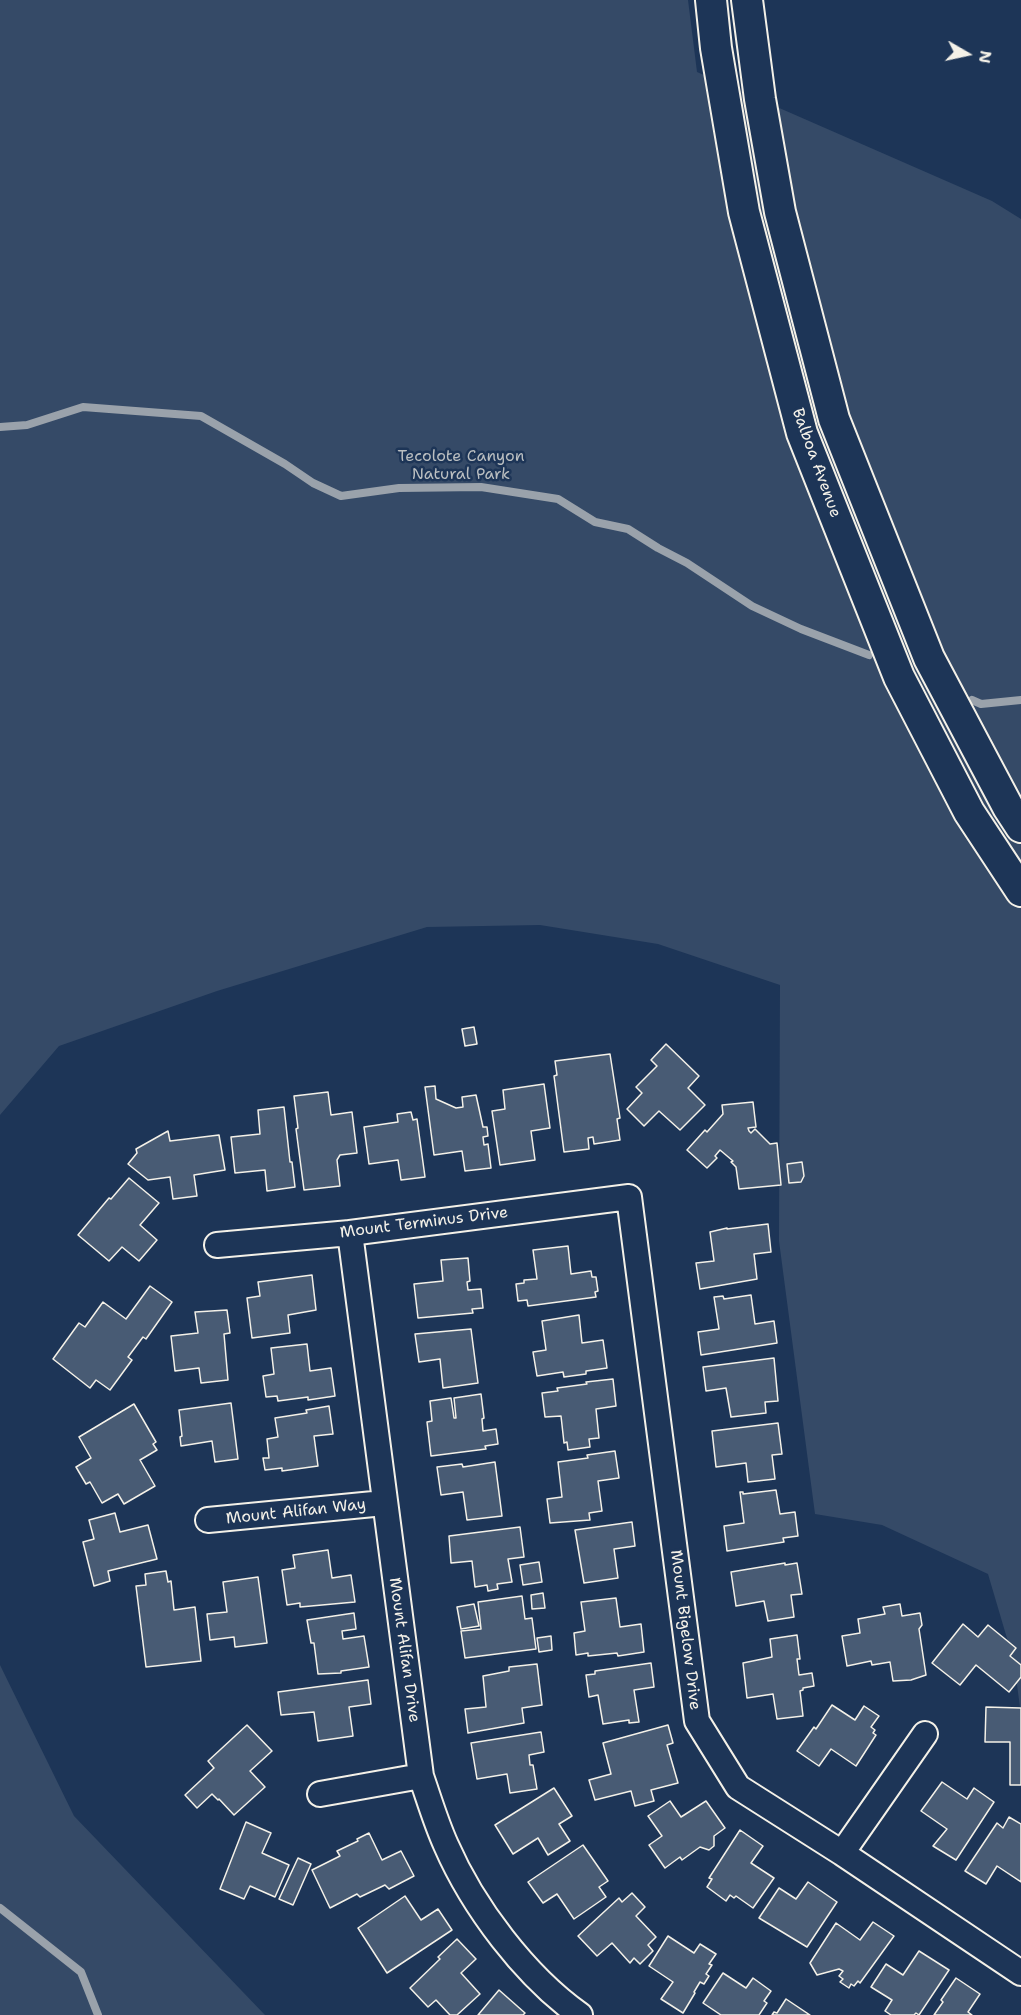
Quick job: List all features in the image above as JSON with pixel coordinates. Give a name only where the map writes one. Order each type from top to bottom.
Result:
[{"type":"main road","name":"Balboa Avenue","points":[[711,0],[716,48],[744,212],[802,434],[899,677],[969,812],[1021,891]]},
{"type":"main road","name":"Balboa Avenue","points":[[747,0],[755,64],[780,213],[834,418],[929,658],[1008,807],[1021,827]]},
{"type":"main road","points":[[755,64],[756,0]]},
{"type":"street","name":"Mount Terminus Drive","points":[[217,1245],[350,1233],[629,1197]]},
{"type":"street","name":"Mount Bigelow Drive","points":[[629,1197],[697,1721],[738,1787],[842,1853],[1021,1973]]},
{"type":"street","name":"Mount Alifan Drive","points":[[350,1233],[421,1776],[446,1845],[475,1901],[514,1954],[580,2015]]},
{"type":"street","name":"Mount Alifan Way","points":[[208,1520],[384,1503]]},
{"type":"street","points":[[842,1853],[925,1734]]},
{"type":"street","points":[[320,1794],[421,1776]]},
{"type":"green space","name":"Tecolote Canyon Natural Park","points":[[0,0],[688,0],[697,72],[992,201],[1021,219],[1021,1715],[1014,1662],[988,1574],[882,1525],[815,1514],[779,1241],[780,985],[658,944],[540,925],[427,927],[217,991],[59,1046],[0,1115]]},
{"type":"green space","points":[[0,1665],[74,1816],[265,2015],[0,2015]]},
{"type":"building","points":[[474,1027],[477,1044],[465,1046],[462,1029]]},
{"type":"building","points":[[666,1044],[699,1076],[688,1088],[705,1105],[680,1130],[659,1111],[644,1126],[627,1109],[642,1093],[636,1087],[657,1066],[651,1060]]},
{"type":"building","points":[[610,1054],[620,1118],[617,1119],[620,1140],[594,1144],[593,1137],[588,1138],[589,1149],[564,1152],[554,1076],[557,1075],[555,1061]]},
{"type":"building","points":[[544,1084],[550,1128],[531,1131],[535,1160],[500,1165],[492,1111],[505,1109],[503,1090]]},
{"type":"building","points":[[435,1086],[436,1099],[456,1108],[463,1107],[462,1097],[476,1095],[483,1127],[487,1127],[488,1136],[483,1137],[484,1145],[488,1144],[491,1168],[465,1171],[462,1151],[434,1155],[425,1087]]},
{"type":"building","points":[[328,1092],[331,1115],[352,1112],[357,1153],[340,1155],[337,1160],[340,1186],[304,1190],[294,1096]]},
{"type":"building","points":[[753,1102],[756,1127],[748,1128],[749,1131],[751,1133],[755,1129],[770,1144],[777,1143],[781,1185],[739,1189],[736,1167],[731,1162],[733,1161],[720,1150],[715,1156],[717,1158],[707,1168],[687,1150],[723,1114],[722,1105]]},
{"type":"building","points":[[284,1107],[295,1187],[267,1191],[265,1170],[235,1173],[231,1137],[260,1134],[258,1110]]},
{"type":"building","points":[[411,1112],[413,1120],[417,1119],[425,1177],[401,1180],[398,1160],[369,1164],[364,1127],[398,1122],[397,1114]]},
{"type":"building","points":[[168,1131],[170,1141],[219,1135],[225,1170],[194,1175],[197,1196],[173,1199],[170,1177],[148,1180],[128,1164],[137,1153],[136,1149]]},
{"type":"building","points":[[802,1162],[804,1176],[801,1182],[789,1183],[787,1164]]},
{"type":"building","points":[[129,1178],[159,1203],[140,1225],[157,1240],[139,1261],[122,1247],[109,1261],[78,1235]]},
{"type":"building","points":[[768,1224],[771,1252],[754,1254],[757,1279],[700,1289],[696,1263],[714,1261],[710,1232]]},
{"type":"building","points":[[568,1246],[571,1274],[591,1271],[592,1277],[596,1277],[598,1291],[595,1292],[596,1297],[528,1306],[527,1300],[518,1301],[516,1284],[524,1283],[524,1280],[537,1279],[533,1250]]},
{"type":"building","points":[[468,1258],[470,1281],[467,1282],[468,1290],[481,1289],[483,1308],[472,1309],[473,1313],[418,1318],[414,1284],[443,1281],[441,1260]]},
{"type":"building","points":[[312,1275],[316,1310],[288,1315],[290,1333],[252,1338],[247,1298],[260,1296],[258,1282]]},
{"type":"building","points":[[150,1286],[172,1302],[146,1339],[143,1337],[128,1357],[132,1360],[110,1390],[96,1380],[90,1388],[53,1359],[79,1323],[85,1327],[103,1302],[126,1319]]},
{"type":"building","points":[[751,1295],[755,1324],[774,1321],[777,1343],[701,1355],[698,1332],[719,1329],[714,1297],[723,1296],[724,1299]]},
{"type":"building","points":[[227,1310],[230,1333],[224,1334],[228,1380],[201,1383],[199,1368],[175,1371],[171,1336],[198,1333],[195,1312]]},
{"type":"building","points":[[579,1315],[582,1343],[603,1340],[607,1368],[564,1377],[563,1372],[537,1376],[533,1352],[546,1350],[542,1321]]},
{"type":"building","points":[[471,1329],[478,1383],[443,1388],[440,1359],[419,1362],[415,1334]]},
{"type":"building","points":[[307,1344],[310,1371],[331,1368],[335,1396],[278,1401],[277,1396],[266,1397],[263,1376],[274,1374],[271,1348]]},
{"type":"building","points":[[774,1358],[778,1401],[765,1402],[766,1413],[731,1417],[726,1388],[706,1391],[703,1367]]},
{"type":"building","points":[[613,1379],[616,1406],[596,1409],[599,1438],[589,1439],[590,1447],[568,1450],[567,1442],[564,1443],[561,1416],[545,1417],[542,1393],[558,1391],[557,1388],[587,1384],[586,1382]]},
{"type":"building","points":[[481,1394],[483,1431],[496,1429],[498,1444],[485,1446],[486,1449],[431,1456],[427,1422],[432,1421],[430,1401],[451,1398],[454,1418],[456,1418],[454,1398]]},
{"type":"building","points":[[231,1403],[238,1459],[215,1462],[212,1441],[181,1446],[179,1410]]},
{"type":"building","points":[[134,1404],[156,1442],[153,1444],[157,1450],[140,1460],[155,1486],[124,1504],[118,1494],[102,1503],[90,1482],[86,1484],[76,1467],[91,1458],[79,1437]]},
{"type":"building","points":[[329,1406],[333,1434],[314,1436],[318,1466],[282,1471],[282,1468],[265,1470],[263,1458],[269,1458],[267,1439],[278,1437],[275,1418],[307,1413],[306,1410]]},
{"type":"building","points":[[778,1423],[782,1454],[772,1455],[775,1479],[748,1482],[746,1463],[716,1467],[712,1431]]},
{"type":"building","points":[[615,1451],[619,1478],[598,1481],[602,1511],[589,1513],[590,1520],[550,1523],[547,1499],[562,1497],[558,1462]]},
{"type":"building","points":[[495,1462],[502,1516],[467,1520],[463,1492],[441,1495],[437,1467],[462,1464],[463,1467]]},
{"type":"building","points":[[776,1490],[780,1514],[795,1512],[798,1536],[783,1538],[784,1542],[727,1551],[724,1526],[744,1523],[740,1492],[743,1494]]},
{"type":"building","points":[[115,1513],[120,1532],[148,1525],[157,1559],[108,1571],[110,1581],[94,1586],[83,1542],[94,1539],[89,1520]]},
{"type":"building","points":[[632,1522],[635,1546],[614,1549],[618,1578],[584,1583],[575,1530]]},
{"type":"building","points":[[520,1527],[524,1557],[508,1559],[512,1582],[497,1584],[498,1589],[488,1591],[487,1585],[475,1587],[472,1561],[451,1563],[449,1536]]},
{"type":"building","points":[[328,1550],[332,1578],[351,1575],[355,1602],[300,1607],[300,1603],[287,1605],[282,1570],[295,1568],[293,1555]]},
{"type":"building","points":[[539,1562],[542,1582],[523,1585],[520,1565]]},
{"type":"building","points":[[785,1563],[785,1565],[797,1563],[802,1594],[791,1595],[794,1617],[768,1621],[764,1601],[736,1606],[731,1572]]},
{"type":"building","points":[[166,1571],[168,1582],[171,1581],[174,1610],[195,1607],[201,1661],[146,1667],[136,1586],[146,1585],[145,1574]]},
{"type":"building","points":[[258,1577],[267,1643],[235,1647],[234,1637],[210,1640],[207,1614],[227,1612],[223,1582]]},
{"type":"building","points":[[543,1593],[545,1608],[532,1609],[531,1595]]},
{"type":"building","points":[[522,1596],[525,1619],[532,1618],[536,1649],[465,1658],[461,1631],[481,1629],[478,1602]]},
{"type":"building","points":[[616,1598],[620,1627],[641,1624],[644,1652],[618,1656],[617,1653],[576,1655],[574,1633],[585,1631],[581,1602]]},
{"type":"building","points":[[474,1604],[479,1626],[461,1629],[457,1607]]},
{"type":"building","points":[[900,1604],[902,1616],[920,1613],[922,1625],[919,1629],[926,1675],[911,1680],[893,1681],[890,1662],[872,1665],[871,1661],[847,1666],[842,1636],[860,1633],[858,1619],[885,1614],[883,1607]]},
{"type":"building","points":[[354,1613],[356,1629],[342,1631],[343,1639],[364,1636],[369,1667],[341,1671],[341,1673],[318,1674],[314,1643],[311,1643],[307,1620]]},
{"type":"building","points":[[963,1624],[978,1637],[988,1625],[1016,1648],[1010,1656],[1021,1665],[1021,1677],[1009,1692],[976,1665],[960,1685],[932,1663]]},
{"type":"building","points":[[797,1635],[799,1675],[812,1673],[814,1686],[803,1688],[800,1691],[803,1716],[777,1719],[773,1694],[747,1698],[743,1663],[772,1657],[770,1639]]},
{"type":"building","points":[[551,1636],[552,1650],[539,1652],[537,1638]]},
{"type":"building","points":[[651,1663],[654,1687],[634,1690],[639,1722],[629,1723],[629,1720],[603,1724],[598,1695],[589,1697],[586,1675],[595,1674],[595,1671]]},
{"type":"building","points":[[537,1664],[542,1705],[522,1708],[524,1723],[468,1733],[465,1709],[486,1707],[483,1676],[509,1671],[509,1667]]},
{"type":"building","points":[[368,1680],[371,1704],[349,1707],[353,1736],[318,1741],[314,1712],[281,1715],[278,1692]]},
{"type":"building","points":[[832,1705],[855,1720],[864,1706],[879,1716],[871,1727],[875,1730],[873,1733],[876,1735],[856,1766],[831,1749],[819,1766],[797,1751]]},
{"type":"building","points":[[986,1707],[1021,1708],[1021,1785],[1010,1785],[1010,1742],[985,1742]]},
{"type":"building","points":[[247,1725],[272,1751],[250,1771],[265,1787],[234,1815],[212,1794],[197,1808],[185,1795],[214,1768],[208,1761]]},
{"type":"building","points":[[668,1725],[673,1743],[667,1745],[678,1783],[651,1790],[654,1801],[635,1806],[631,1791],[595,1800],[589,1780],[611,1774],[603,1743]]},
{"type":"building","points":[[541,1732],[544,1752],[529,1755],[537,1789],[510,1793],[507,1774],[477,1779],[471,1743]]},
{"type":"building","points":[[942,1782],[967,1799],[974,1788],[994,1802],[956,1860],[933,1846],[947,1829],[921,1811]]},
{"type":"building","points":[[554,1788],[572,1816],[559,1824],[570,1841],[548,1855],[538,1838],[513,1854],[495,1825]]},
{"type":"building","points":[[670,1801],[681,1817],[706,1801],[725,1828],[714,1836],[714,1846],[709,1850],[700,1847],[682,1860],[680,1857],[665,1868],[649,1845],[662,1836],[648,1816]]},
{"type":"building","points":[[1009,1817],[1021,1824],[1021,1882],[997,1866],[986,1884],[965,1871],[997,1823],[1003,1828]]},
{"type":"building","points":[[246,1822],[271,1833],[262,1853],[289,1865],[275,1897],[250,1886],[244,1899],[220,1889]]},
{"type":"building","points":[[740,1830],[763,1846],[751,1863],[774,1878],[753,1908],[736,1896],[734,1898],[730,1895],[726,1901],[707,1887],[712,1879],[709,1878]]},
{"type":"building","points":[[369,1833],[382,1860],[401,1851],[414,1876],[389,1889],[385,1885],[360,1897],[357,1894],[330,1908],[312,1870],[340,1856],[337,1851]]},
{"type":"building","points":[[583,1845],[608,1881],[599,1887],[606,1897],[574,1919],[557,1894],[543,1903],[528,1882]]},
{"type":"building","points":[[298,1858],[311,1864],[293,1905],[279,1899]]},
{"type":"building","points":[[808,1882],[837,1902],[807,1947],[759,1918],[779,1888],[796,1899]]},
{"type":"building","points":[[632,1893],[645,1907],[636,1916],[656,1937],[648,1945],[653,1951],[640,1964],[634,1958],[630,1963],[612,1943],[597,1956],[578,1936],[619,1898],[622,1902]]},
{"type":"building","points":[[405,1896],[421,1920],[438,1909],[452,1930],[387,1973],[358,1928]]},
{"type":"building","points":[[873,1922],[894,1936],[860,1983],[858,1981],[854,1986],[851,1984],[849,1988],[840,1982],[843,1979],[839,1976],[843,1971],[839,1969],[817,1975],[810,1963],[836,1923],[860,1940]]},
{"type":"building","points":[[668,1936],[694,1953],[700,1944],[716,1954],[709,1964],[712,1965],[706,1974],[709,1976],[704,1984],[700,1982],[683,2013],[661,1999],[673,1982],[649,1966]]},
{"type":"building","points":[[457,1939],[476,1959],[461,1973],[480,1994],[457,2015],[450,2015],[436,2000],[428,2007],[410,1988]]},
{"type":"building","points":[[919,1951],[949,1970],[919,2015],[916,2013],[914,2015],[891,2015],[885,2011],[892,2000],[871,1987],[886,1964],[903,1975]]},
{"type":"building","points":[[723,1973],[746,1988],[753,1978],[771,1991],[759,2015],[721,2015],[703,2003]]},
{"type":"building","points":[[956,1978],[980,1994],[968,2012],[972,2015],[934,2015],[943,2002],[941,2000]]},
{"type":"building","points":[[499,1990],[525,2013],[523,2015],[478,2015]]},
{"type":"building","points":[[786,1999],[810,2015],[772,2015],[774,2012],[777,2013]]},
{"type":"waterway","points":[[0,427],[27,425],[83,407],[201,416],[285,464],[313,483],[341,496],[399,488],[481,487],[558,499],[595,522],[628,529],[687,563],[752,606],[801,629],[869,655]]},
{"type":"waterway","points":[[972,700],[981,704],[1021,700]]},
{"type":"waterway","points":[[0,1908],[81,1972],[98,2015]]}]
